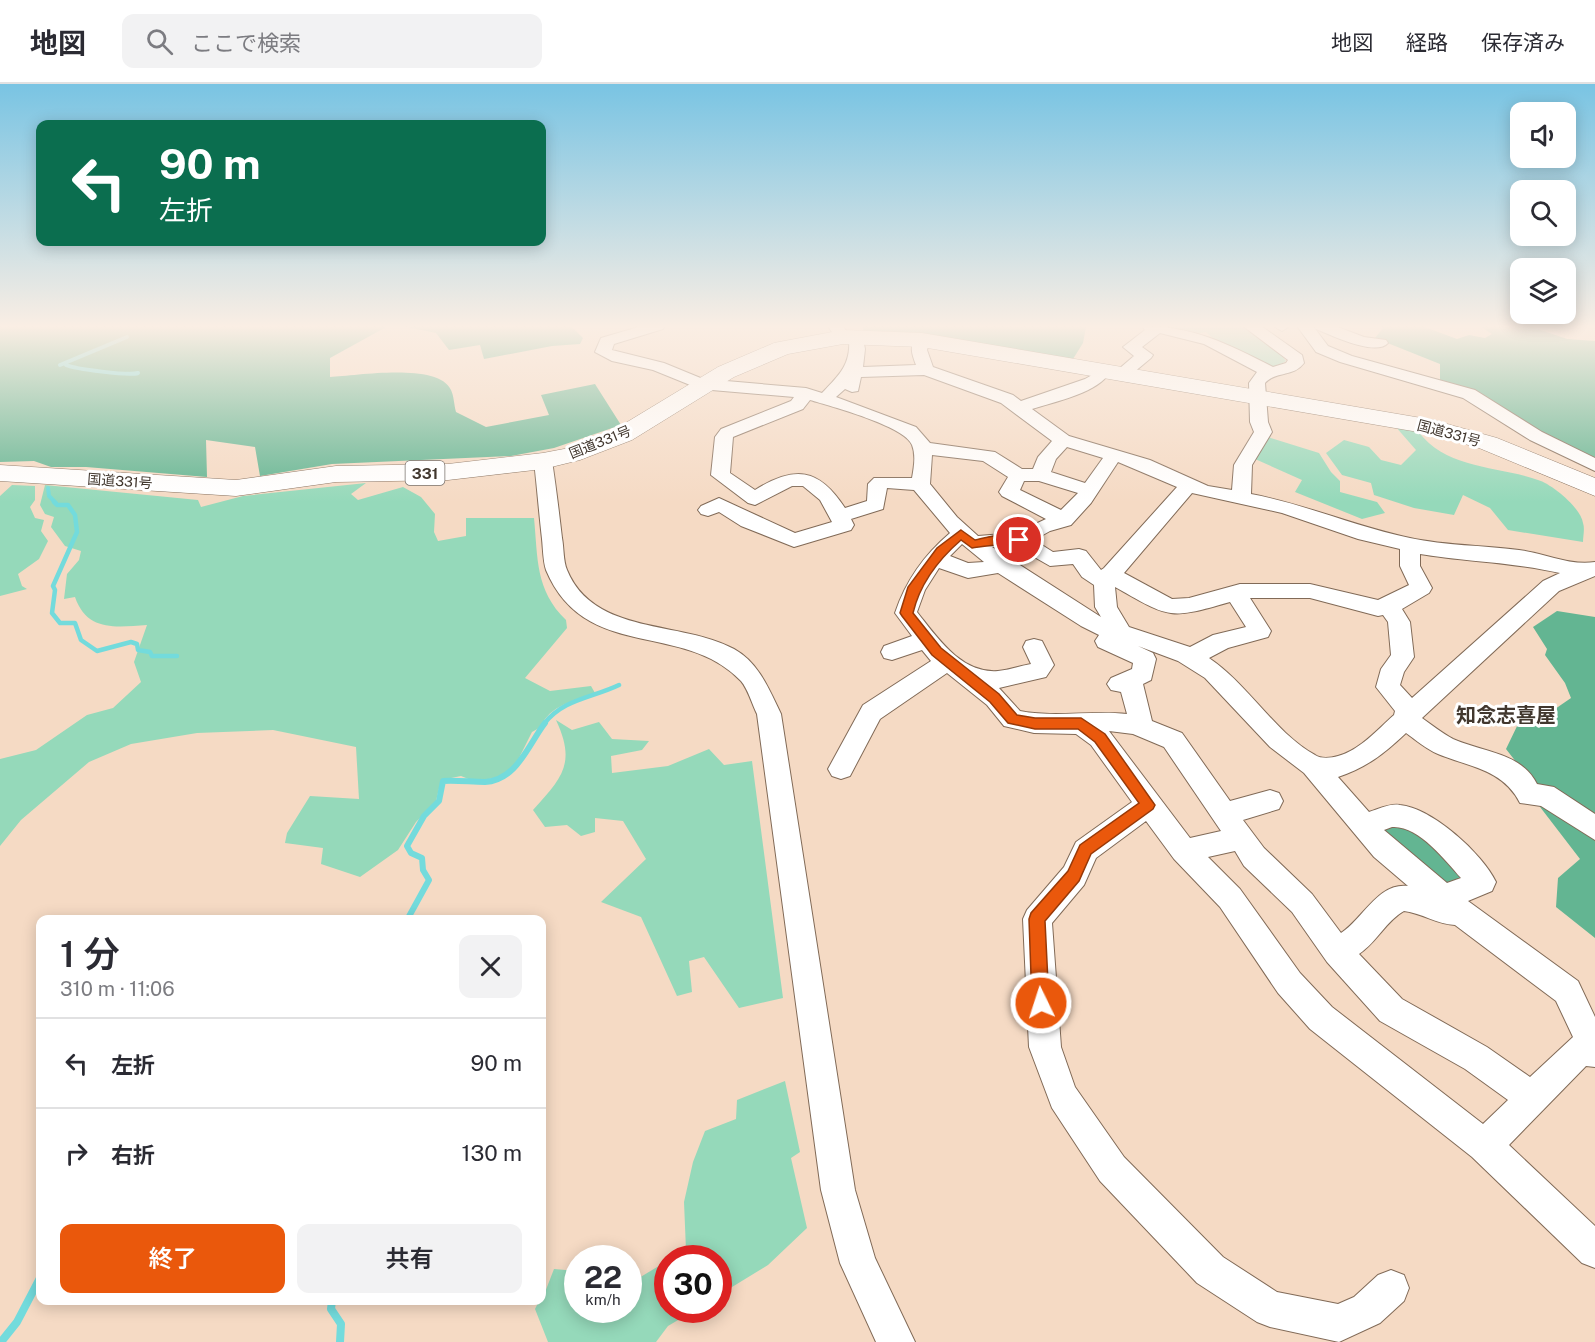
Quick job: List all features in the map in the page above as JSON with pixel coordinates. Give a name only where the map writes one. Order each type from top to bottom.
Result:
[{"type":"highway","name":"国道331号","points":[[0,473],[116,479],[205,488],[246,486],[336,474],[448,472],[543,461],[572,455],[623,435],[706,385]]},
{"type":"highway","name":"国道331号","points":[[1188,385],[1448,430],[1504,449],[1595,488]]},
{"type":"street","points":[[714,385],[816,395],[868,412],[910,430],[923,448],[924,462],[920,484],[934,505],[967,539],[1033,586],[1102,627],[1162,643],[1191,657],[1214,673],[1286,746],[1314,766],[1384,849],[1434,898],[1567,991],[1592,1047],[1566,1061],[1531,1097],[1511,1123],[1484,1145]]},
{"type":"street","points":[[708,510],[719,504],[748,521],[794,540],[844,525],[828,493],[813,480],[801,478],[780,484],[755,499],[720,475],[724,437],[727,433],[798,405],[832,385]]},
{"type":"street","points":[[853,385],[853,389],[868,412]]},
{"type":"street","points":[[972,385],[1022,407],[1063,440],[1143,464],[1188,486],[1286,507],[1365,534],[1410,545],[1449,552],[1520,557],[1589,570]]},
{"type":"street","points":[[1022,407],[1086,385]]},
{"type":"street","points":[[1241,498],[1243,465],[1263,432],[1256,396],[1258,385]]},
{"type":"street","points":[[1436,385],[1469,394],[1546,441],[1595,465]]},
{"type":"street","points":[[1040,475],[1047,457],[1063,440]]},
{"type":"street","points":[[923,448],[982,454],[1018,475],[1040,475],[1088,490]]},
{"type":"street","points":[[1019,540],[1044,526],[1060,522],[1084,499],[1113,456]]},
{"type":"street","points":[[543,461],[556,569],[562,585],[574,602],[615,626],[713,647],[732,656],[763,693],[769,714],[838,1190],[858,1263],[896,1342]]},
{"type":"street","points":[[1018,475],[1009,492],[1060,522],[1089,572],[1169,607],[1190,606],[1235,593],[1310,591],[1378,608],[1389,606],[1420,588],[1410,566],[1410,545]]},
{"type":"street","points":[[840,516],[876,506],[878,484],[881,482],[920,484]]},
{"type":"street","points":[[1121,633],[1106,607],[1107,578],[1188,486]]},
{"type":"street","points":[[1078,556],[1050,560],[1019,540],[967,539],[937,557],[912,590],[906,613],[925,640],[995,698],[1013,719],[1035,723],[1081,724],[1094,720],[1138,725],[1152,733],[1173,740],[1254,857],[1302,903],[1337,952],[1391,1010],[1476,1058],[1531,1097]]},
{"type":"street","points":[[937,557],[967,573],[978,572],[1001,563]]},
{"type":"street","points":[[1314,766],[1342,766],[1371,750],[1551,586],[1589,570]]},
{"type":"street","points":[[1191,657],[1221,641],[1260,631],[1235,593]]},
{"type":"street","points":[[1389,606],[1399,622],[1403,657],[1393,669],[1389,687],[1408,715],[1443,745],[1512,771],[1526,783],[1530,795],[1545,795],[1595,828]]},
{"type":"street","points":[[1074,611],[1101,639],[1145,659],[1143,674],[1124,681],[1140,720],[1138,725]]},
{"type":"street","points":[[892,652],[925,640]]},
{"type":"street","points":[[840,769],[871,712],[878,707],[956,667],[996,680],[1038,671],[1043,665],[1034,647]]},
{"type":"street","points":[[875,737],[878,707]]},
{"type":"street","points":[[1081,724],[1100,738],[1184,851],[1230,898],[1289,982],[1321,1018],[1484,1145],[1595,1250]]},
{"type":"street","points":[[1224,814],[1270,801]]},
{"type":"street","points":[[1148,805],[1086,850],[1074,876],[1037,919],[1045,1047],[1063,1097],[1112,1169],[1210,1270],[1269,1309],[1339,1323],[1367,1310],[1391,1288]]},
{"type":"street","points":[[1337,952],[1363,936],[1385,907],[1434,898],[1482,882],[1461,856],[1430,831],[1404,816],[1383,818],[1366,826]]},
{"type":"street","points":[[1184,851],[1240,838]]},
{"type":"green space","points":[[0,385],[446,385],[453,395],[456,412],[486,427],[549,415],[541,395],[595,385],[621,425],[554,448],[511,456],[332,464],[260,476],[255,447],[206,440],[207,477],[86,467],[51,467],[34,461],[0,462]]},
{"type":"green space","points":[[1451,385],[1595,385],[1595,460],[1535,430],[1504,408],[1475,393]]},
{"type":"green space","points":[[1395,426],[1418,431],[1430,444],[1458,460],[1522,475],[1551,486],[1572,504],[1581,517],[1584,528],[1583,542],[1508,530],[1490,508],[1463,495],[1454,515],[1414,508],[1374,495],[1371,483],[1342,475],[1326,453],[1344,440],[1369,447],[1381,460],[1401,465],[1416,450]]},
{"type":"green space","points":[[1268,437],[1319,453],[1331,472],[1340,481],[1340,492],[1377,502],[1385,513],[1362,519],[1295,492],[1302,480],[1255,459]]},
{"type":"green space","points":[[366,483],[351,494],[358,500],[403,487],[421,497],[435,514],[434,532],[438,541],[466,536],[466,518],[534,518],[543,585],[548,597],[566,620],[567,628],[525,678],[550,691],[591,686],[595,693],[571,701],[550,714],[541,727],[532,732],[515,766],[502,776],[476,782],[461,776],[441,780],[436,801],[416,822],[398,850],[360,877],[321,864],[323,848],[285,843],[287,833],[310,796],[359,799],[356,747],[273,730],[197,733],[131,744],[89,762],[21,820],[0,846],[0,759],[36,750],[87,715],[113,708],[141,682],[134,662],[147,625],[104,625],[87,616],[75,597],[64,599],[67,574],[79,560],[81,551],[65,546],[51,527],[54,517],[45,514],[40,505],[45,485],[198,500],[201,507],[243,496]]},
{"type":"green space","points":[[12,485],[35,486],[35,500],[30,507],[35,518],[44,520],[41,531],[48,541],[39,559],[18,574],[22,586],[27,589],[0,596],[0,496]]},
{"type":"green space","points":[[1557,611],[1595,617],[1595,822],[1531,781],[1506,749],[1520,720],[1539,720],[1571,698],[1565,683],[1545,655],[1547,649],[1533,627]]},
{"type":"green space","points":[[556,720],[572,730],[599,722],[612,739],[649,741],[642,750],[611,756],[612,773],[668,766],[709,749],[724,765],[752,761],[783,998],[739,1008],[704,957],[689,961],[692,992],[677,996],[641,917],[601,902],[646,859],[623,821],[595,818],[595,832],[581,836],[567,825],[545,827],[533,810],[552,788],[563,769],[565,748]]},
{"type":"green space","points":[[1537,803],[1595,836],[1595,938],[1556,907],[1558,878],[1580,859]]},
{"type":"green space","points":[[1402,824],[1416,831],[1469,879],[1438,885],[1376,830]]},
{"type":"green space","points":[[785,1081],[800,1152],[791,1158],[807,1228],[768,1265],[732,1287],[732,1245],[686,1245],[684,1202],[693,1162],[705,1131],[736,1119],[737,1100]]},
{"type":"green space","points":[[554,1269],[564,1270],[564,1323],[642,1323],[642,1276],[654,1269],[654,1323],[673,1323],[656,1342],[548,1342],[535,1309],[537,1305],[546,1305],[546,1290]]},
{"type":"waterway","points":[[48,488],[49,496],[56,503]]},
{"type":"waterway","points":[[54,502],[57,505],[68,505],[75,515],[77,532],[53,586],[55,590],[52,613],[60,623],[75,623],[81,640],[97,651],[131,642],[137,644],[138,650],[150,652],[152,656],[177,656]]},
{"type":"waterway","points":[[545,723],[569,704],[619,685]]},
{"type":"waterway","points":[[410,915],[429,880],[423,870],[422,858],[411,853],[407,846],[424,816],[439,801],[443,781],[485,782],[505,775],[521,760],[545,723]]},
{"type":"waterway","points":[[1,1342],[17,1322],[36,1286]]},
{"type":"waterway","points":[[331,1305],[331,1309],[341,1324],[340,1342]]},
{"type":"district","name":"知念志喜屋","points":[[1506,715]]},
{"type":"route","points":[[1019,540],[1001,539],[972,544],[961,534],[941,551],[912,590],[906,613],[921,636],[936,652],[995,698],[1013,719],[1035,723],[1081,724],[1100,738],[1148,805],[1086,850],[1074,876],[1037,919],[1041,1003]]}]
